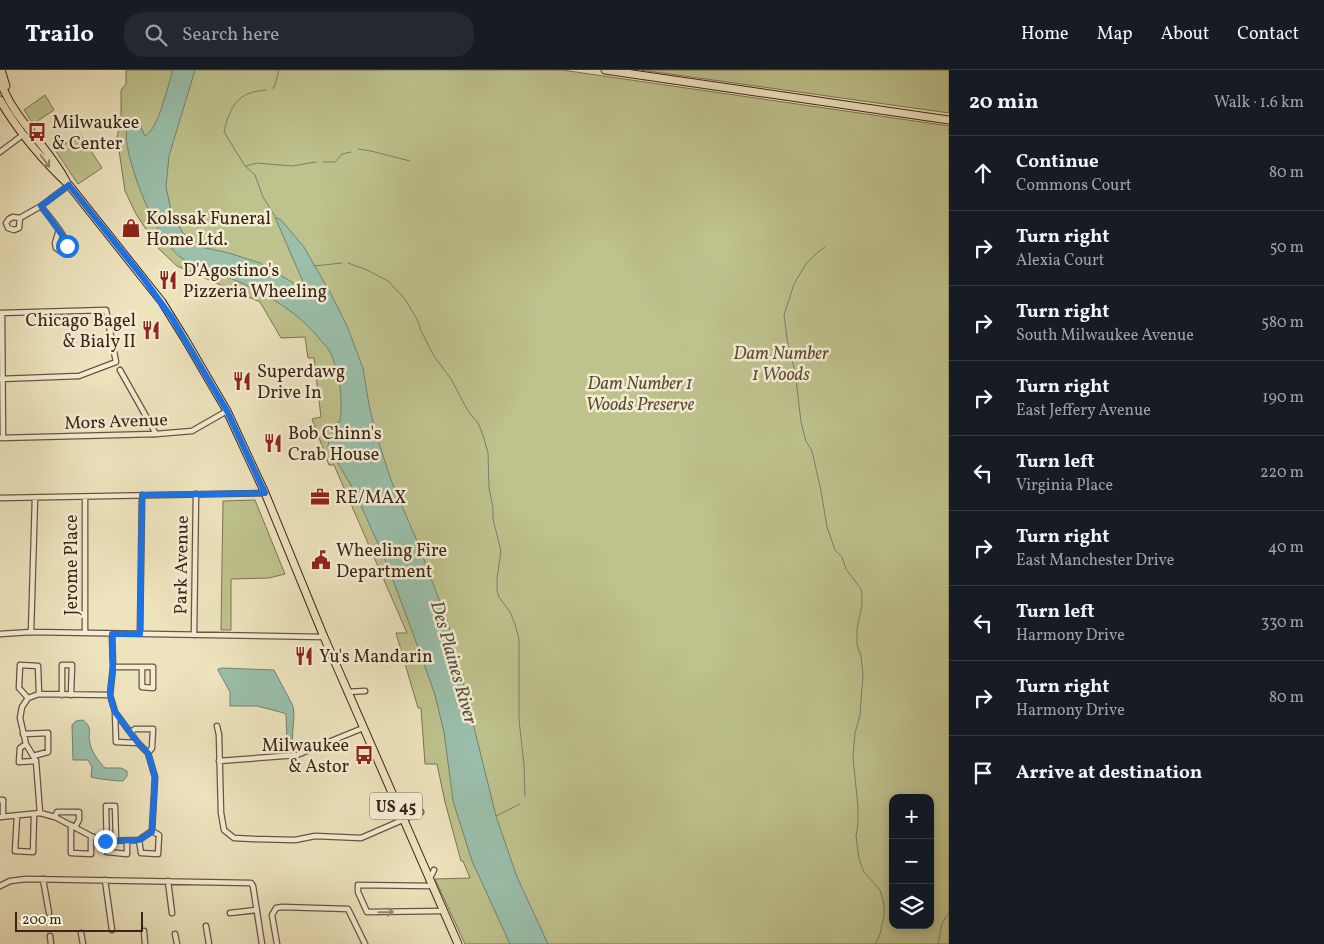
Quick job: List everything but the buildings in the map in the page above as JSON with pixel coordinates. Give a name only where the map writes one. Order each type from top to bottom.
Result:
[{"type":"main road","points":[[2,70],[12,105]]},
{"type":"main road","points":[[605,70],[949,120]]},
{"type":"main road","name":"US 45","points":[[0,80],[12,105],[59,166],[69,185]]},
{"type":"main road","name":"US 45","points":[[0,100],[52,170],[69,185],[162,302],[227,411],[265,493],[347,692],[458,944]]},
{"type":"street","points":[[0,152],[24,134]]},
{"type":"street","points":[[20,218],[41,206],[69,185]]},
{"type":"street","points":[[41,206],[59,230],[67,242],[65,250],[60,251],[56,248],[55,243],[59,230]]},
{"type":"street","points":[[1,379],[79,376],[116,362],[106,310],[1,313],[1,379],[1,438]]},
{"type":"street","points":[[120,370],[156,434]]},
{"type":"street","name":"Mors Avenue","points":[[1,438],[156,434],[192,431],[227,411]]},
{"type":"street","points":[[0,498],[265,493]]},
{"type":"street","name":"Park Avenue","points":[[194,636],[196,494]]},
{"type":"street","points":[[140,634],[142,495]]},
{"type":"street","name":"Jerome Place","points":[[85,633],[86,497]]},
{"type":"street","points":[[31,632],[35,498]]},
{"type":"street","points":[[0,634],[31,632],[324,637]]},
{"type":"street","points":[[112,634],[113,667],[110,695],[115,712],[116,742],[138,743]]},
{"type":"street","points":[[28,698],[19,688],[20,665],[38,666],[39,694]]},
{"type":"street","points":[[62,695],[62,665],[72,666],[71,695]]},
{"type":"street","points":[[113,667],[142,667],[153,667],[153,688],[142,687],[142,667]]},
{"type":"street","points":[[347,692],[365,690]]},
{"type":"street","points":[[40,813],[36,761],[26,744],[23,734],[20,718],[22,707],[28,698],[39,694],[110,695]]},
{"type":"street","points":[[115,712],[138,743],[148,753],[155,777],[152,832]]},
{"type":"street","points":[[217,726],[221,813],[224,830],[234,838],[295,840],[315,836],[361,838],[421,812]]},
{"type":"street","points":[[131,732],[135,729],[153,728],[152,748],[148,753]]},
{"type":"street","points":[[219,761],[297,755],[363,728]]},
{"type":"street","points":[[23,734],[48,733],[48,752],[33,756]]},
{"type":"street","points":[[26,744],[20,748],[19,762],[36,761]]},
{"type":"street","points":[[378,764],[387,765]]},
{"type":"street","points":[[0,800],[3,800],[2,817],[40,813],[55,817],[91,836],[105,841],[139,840],[152,832]]},
{"type":"street","points":[[116,841],[116,806],[106,806],[105,841],[107,852],[127,854],[127,841]]},
{"type":"street","points":[[55,817],[58,812],[79,812],[79,820],[73,826],[71,853],[91,854],[91,836]]},
{"type":"street","points":[[17,816],[15,851],[33,852],[34,814]]},
{"type":"street","points":[[139,840],[141,853],[158,854],[158,835],[152,832]]},
{"type":"street","points":[[434,870],[430,883],[358,885],[358,892],[367,912],[442,911]]},
{"type":"street","points":[[43,879],[49,913]]},
{"type":"street","points":[[0,886],[19,880],[43,879],[251,884],[253,886],[262,944]]},
{"type":"street","points":[[105,880],[112,930]]},
{"type":"street","points":[[168,881],[172,913]]},
{"type":"street","points":[[277,944],[272,915],[276,908],[282,907],[348,909],[365,944]]},
{"type":"street","points":[[230,913],[257,910]]},
{"type":"street","points":[[206,926],[209,944]]},
{"type":"street","points":[[144,931],[145,944]]},
{"type":"street","points":[[81,933],[83,944]]},
{"type":"street","points":[[175,934],[177,944]]},
{"type":"street","points":[[50,936],[51,944]]},
{"type":"green space","name":"Dam Number 1 Woods Preserve","points":[[126,70],[562,70],[949,126],[949,944],[465,944],[435,879],[470,878],[463,861],[461,861],[437,764],[425,764],[421,708],[418,708],[396,633],[407,633],[334,465],[329,465],[312,419],[321,417],[314,358],[308,358],[305,337],[281,338],[260,302],[177,266],[159,249],[136,214],[125,191],[117,137],[121,119],[121,90],[126,84]]},
{"type":"green space","points":[[641,70],[949,70],[949,113]]},
{"type":"green space","points":[[45,95],[54,110],[33,124],[24,110]]},
{"type":"green space","points":[[80,134],[102,168],[78,184],[55,150]]},
{"type":"green space","points":[[255,500],[285,574],[269,578],[231,579],[231,630],[221,630],[223,501]]},
{"type":"water","name":"Des Plaines River","points":[[173,70],[195,70],[169,156],[166,187],[171,210],[182,232],[201,247],[229,253],[260,263],[307,291],[275,217],[281,220],[304,247],[347,326],[363,368],[376,434],[391,480],[417,541],[449,626],[496,816],[517,877],[548,944],[510,944],[472,861],[453,801],[444,732],[435,695],[389,569],[356,494],[328,446],[329,440],[336,441],[339,437],[331,432],[332,426],[340,421],[341,404],[339,379],[330,352],[303,322],[270,297],[180,257],[161,234],[147,206],[135,176],[127,147],[126,135],[128,126],[138,121],[145,136],[150,132],[158,116]]},
{"type":"water","points":[[222,668],[274,670],[293,706],[291,746],[287,742],[286,715],[284,713],[257,706],[230,706],[230,692],[218,670]]},
{"type":"water","points":[[83,720],[89,728],[91,746],[100,763],[105,768],[121,768],[127,771],[127,776],[123,781],[91,777],[92,767],[88,760],[73,760],[72,725],[76,721]]},
{"type":"waterway","points":[[272,88],[274,88],[279,70]]},
{"type":"waterway","points":[[266,90],[244,95],[229,114],[224,132],[245,166],[255,175],[263,197],[275,216]]},
{"type":"waterway","points":[[358,149],[410,161]]},
{"type":"waterway","points":[[323,162],[335,162],[342,154],[351,152]]},
{"type":"waterway","points":[[246,166],[257,163],[292,166],[316,162]]},
{"type":"waterway","points":[[825,247],[806,264],[794,284],[784,315],[788,345],[795,371],[801,422],[806,441],[812,451],[827,527],[835,550],[842,557],[846,569],[861,589],[862,605],[857,628],[857,645],[861,656],[863,675],[860,715],[855,733],[853,757],[858,807],[856,836],[859,859],[864,872],[880,890],[884,904],[884,916],[876,944]]},
{"type":"waterway","points":[[314,266],[342,263]]},
{"type":"waterway","points":[[348,263],[388,281],[405,299],[418,321],[434,356],[451,379],[468,411],[478,423],[483,435],[488,453],[489,488],[493,519],[501,551],[497,590],[499,597],[510,612],[519,639],[519,720],[525,796]]},
{"type":"waterway","points":[[496,816],[520,804]]},
{"type":"waterway","points":[[938,944],[942,923],[949,913]]},
{"type":"place","name":"Milwaukee & Center","points":[[37,132]]},
{"type":"place","name":"Kolssak Funeral Home Ltd.","points":[[131,228]]},
{"type":"place","name":"D'Agostino's Pizzeria Wheeling","points":[[168,280]]},
{"type":"place","name":"Chicago Bagel & Bialy II","points":[[151,330]]},
{"type":"place","name":"Superdawg Drive In","points":[[242,381]]},
{"type":"place","name":"Bob Chinn's Crab House","points":[[273,443]]},
{"type":"place","name":"RE/MAX","points":[[320,497]]},
{"type":"place","name":"Wheeling Fire Department","points":[[321,560]]},
{"type":"place","name":"Yu's Mandarin","points":[[304,656]]},
{"type":"place","name":"Milwaukee & Astor","points":[[364,755]]},
{"type":"route","points":[[67,246],[67,242],[41,206],[69,185],[162,302],[227,411],[265,493],[142,495],[140,634],[112,634],[113,667],[110,695],[115,712],[138,743],[148,753],[155,777],[152,832],[139,840],[105,841]]},
{"type":"park label","name":"Dam Number 1 Woods","points":[[781,363]]}]
